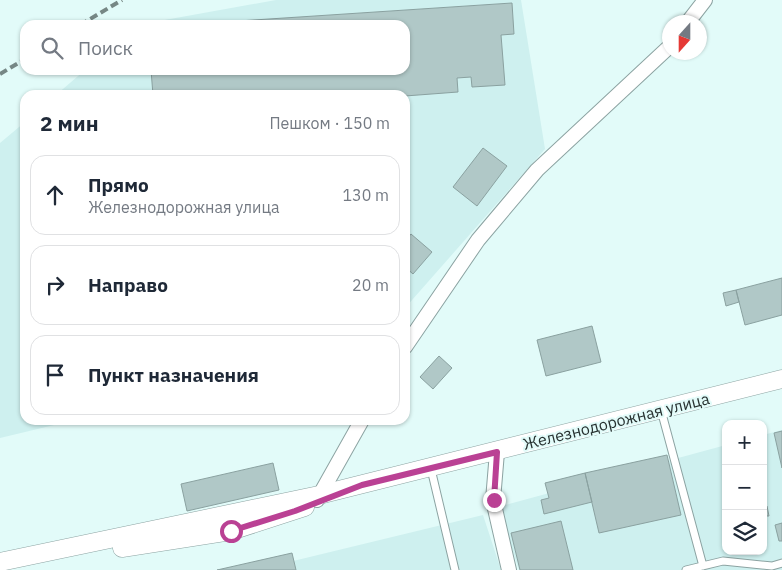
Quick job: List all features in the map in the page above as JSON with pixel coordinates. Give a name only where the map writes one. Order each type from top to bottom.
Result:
[{"type":"street","points":[[693,15],[705,0]]},
{"type":"street","points":[[410,340],[478,240],[538,170],[662,54]]},
{"type":"street","name":"Железнодорожная улица","points":[[0,562],[317,499],[362,485],[782,379]]},
{"type":"street","points":[[317,499],[359,425]]},
{"type":"street","points":[[497,452],[494,500],[509,570]]},
{"type":"lane","points":[[661,410],[702,566]]},
{"type":"lane","points":[[431,468],[455,570]]},
{"type":"lane","points":[[686,570],[723,561],[772,566],[782,563]]},
{"type":"shaded area","points":[[276,0],[521,0],[545,149],[410,302],[410,90],[62,90],[79,75],[410,75],[410,20],[165,20]]},
{"type":"shaded area","points":[[20,126],[20,425],[54,425],[0,438],[0,143]]},
{"type":"shaded area","points":[[782,430],[782,570],[519,570],[498,507],[722,446],[722,555],[767,555],[767,434]]},
{"type":"shaded area","points":[[483,515],[501,570],[256,570]]},
{"type":"building","points":[[512,3],[514,34],[501,35],[505,85],[472,87],[471,77],[457,78],[458,92],[410,96],[410,90],[153,90],[151,75],[410,75],[410,20],[254,20]]},
{"type":"building","points":[[483,148],[507,166],[477,206],[453,187]]},
{"type":"building","points":[[411,234],[432,252],[413,274],[410,271]]},
{"type":"building","points":[[782,278],[782,315],[745,325],[736,290]]},
{"type":"building","points":[[736,290],[739,302],[726,306],[723,293]]},
{"type":"building","points":[[592,326],[601,362],[546,376],[537,340]]},
{"type":"building","points":[[439,356],[452,368],[433,389],[420,377]]},
{"type":"building","points":[[782,431],[782,468],[774,433]]},
{"type":"building","points":[[667,455],[681,515],[599,533],[585,473]]},
{"type":"building","points":[[273,463],[279,490],[187,511],[181,484]]},
{"type":"building","points":[[585,473],[592,502],[544,514],[541,500],[549,498],[545,483]]},
{"type":"building","points":[[561,521],[573,570],[520,570],[511,533]]},
{"type":"building","points":[[782,523],[782,541],[779,541],[775,525]]},
{"type":"building","points":[[292,553],[296,570],[217,570]]},
{"type":"railway","points":[[88,20],[122,0]]},
{"type":"railway","points":[[0,74],[20,62]]},
{"type":"route","points":[[231,531],[258,524],[362,485],[497,452],[494,500]]}]
